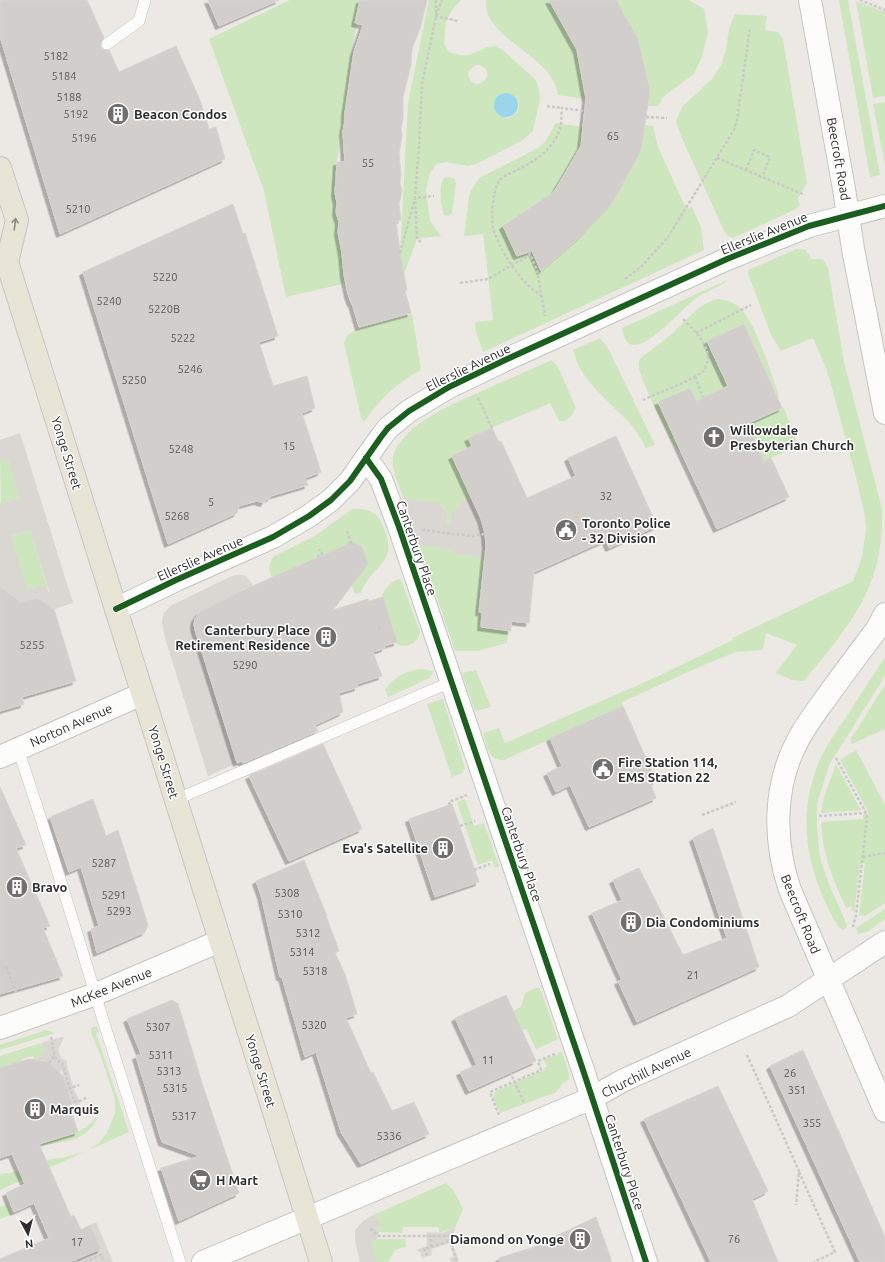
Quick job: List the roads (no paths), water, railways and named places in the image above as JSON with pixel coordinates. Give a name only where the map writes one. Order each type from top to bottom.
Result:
[{"type":"main road","name":"Yonge Street","points":[[0,168],[17,220],[2,260],[116,609],[321,1262]]},
{"type":"street","name":"Beecroft Road","points":[[810,0],[874,362],[885,413]]},
{"type":"street","name":"Ellerslie Avenue","points":[[116,609],[176,580],[248,549],[297,523],[320,508],[341,491],[355,475],[380,437],[396,421],[428,398],[468,378],[727,259],[809,226],[885,206]]},
{"type":"street","name":"Canterbury Place","points":[[366,458],[380,479],[399,527],[646,1262]]},
{"type":"street","name":"Beecroft Road","points":[[885,614],[877,629],[800,737],[787,766],[780,796],[778,828],[783,868],[790,890],[885,1111]]},
{"type":"street","name":"Norton Avenue","points":[[9,753],[142,694]]},
{"type":"street","name":"McKee Avenue","points":[[0,1028],[96,994],[220,941]]},
{"type":"street","name":"Churchill Avenue","points":[[203,1262],[592,1098],[622,1081],[788,1006],[885,942]]},
{"type":"lane","points":[[107,44],[139,21],[145,0]]},
{"type":"lane","points":[[176,800],[451,682]]},
{"type":"lane","points":[[9,753],[33,794],[180,1262]]},
{"type":"water","points":[[506,93],[515,96],[518,105],[515,114],[506,117],[497,114],[494,105],[497,96]]},
{"type":"place","name":"Beacon Condos","points":[[118,114]]},
{"type":"place","name":"Willowdale Presbyterian Church","points":[[714,437]]},
{"type":"place","name":"Toronto Police - 32 Division","points":[[566,530]]},
{"type":"place","name":"Canterbury Place Retirement Residence","points":[[326,637]]},
{"type":"place","name":"Fire Station 114, EMS Station 22","points":[[603,769]]},
{"type":"place","name":"Eva's Satellite","points":[[443,848]]},
{"type":"place","name":"Bravo","points":[[17,887]]},
{"type":"place","name":"Dia Condominiums","points":[[631,922]]},
{"type":"place","name":"Marquis","points":[[35,1109]]},
{"type":"place","name":"H Mart","points":[[200,1180]]},
{"type":"place","name":"Diamond on Yonge","points":[[580,1239]]}]
